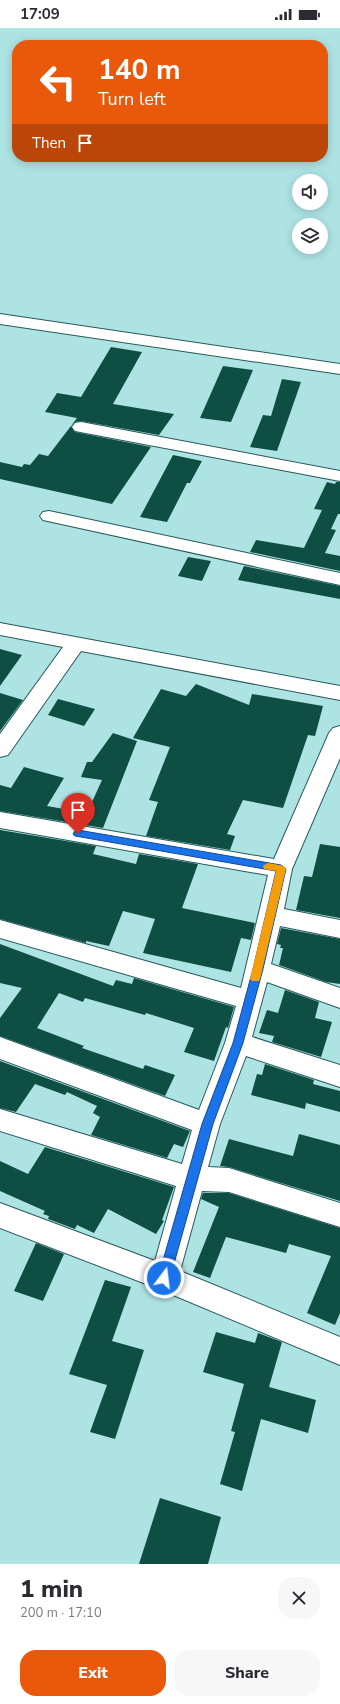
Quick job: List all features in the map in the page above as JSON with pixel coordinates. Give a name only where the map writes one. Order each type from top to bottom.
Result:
[{"type":"street","points":[[0,319],[340,369]]},
{"type":"street","points":[[81,427],[340,476]]},
{"type":"street","points":[[49,516],[340,579]]},
{"type":"street","points":[[0,629],[340,693]]},
{"type":"street","points":[[0,750],[76,643]]},
{"type":"street","points":[[164,1278],[207,1124],[238,1043],[258,969],[281,869],[340,733]]},
{"type":"street","points":[[0,820],[281,869]]},
{"type":"street","points":[[270,915],[340,929]]},
{"type":"street","points":[[0,929],[249,1000]]},
{"type":"street","points":[[258,969],[340,998]]},
{"type":"street","points":[[238,1043],[340,1076]]},
{"type":"street","points":[[0,1048],[207,1124]]},
{"type":"street","points":[[0,1120],[191,1179],[229,1180],[340,1215]]},
{"type":"street","points":[[0,1215],[164,1278],[340,1351]]},
{"type":"building","points":[[111,347],[142,352],[113,404],[174,414],[159,435],[81,421],[75,422],[71,426],[75,432],[151,447],[112,504],[0,479],[0,462],[22,467],[24,464],[30,465],[39,454],[48,456],[77,418],[45,412],[57,393],[81,397]]},
{"type":"building","points":[[223,366],[253,370],[231,422],[200,418]]},
{"type":"building","points":[[282,379],[301,382],[277,451],[250,447],[263,415],[271,416]]},
{"type":"building","points":[[173,455],[202,461],[190,483],[187,483],[167,522],[140,517]]},
{"type":"building","points":[[327,482],[335,484],[336,482],[340,482],[340,514],[338,514],[331,529],[336,530],[325,553],[340,556],[340,571],[250,552],[256,540],[304,548],[322,510],[314,509]]},
{"type":"building","points":[[188,557],[211,561],[202,581],[178,576]]},
{"type":"building","points":[[244,566],[340,586],[340,599],[238,580]]},
{"type":"building","points":[[0,649],[22,655],[0,686]]},
{"type":"building","points":[[196,684],[249,705],[252,694],[323,706],[315,736],[308,735],[283,808],[243,800],[227,834],[235,836],[230,850],[146,836],[158,802],[149,800],[170,747],[133,738],[161,689],[186,696]]},
{"type":"building","points":[[0,693],[23,700],[0,731]]},
{"type":"building","points":[[58,699],[95,709],[84,726],[48,715]]},
{"type":"building","points":[[113,733],[137,741],[103,828],[0,811],[0,785],[11,788],[24,767],[64,778],[47,806],[87,813],[102,780],[81,777],[87,762],[92,762]]},
{"type":"building","points":[[0,830],[96,846],[93,854],[136,864],[139,854],[198,864],[182,908],[255,923],[251,940],[241,938],[231,972],[143,953],[155,919],[123,911],[109,946],[86,941],[86,943],[0,919]]},
{"type":"building","points":[[320,844],[340,847],[340,918],[296,910],[304,876],[312,877]]},
{"type":"building","points":[[281,928],[340,939],[340,984],[326,982],[279,965],[283,948],[280,948],[281,945],[277,944]]},
{"type":"building","points":[[0,944],[113,986],[116,980],[132,984],[134,978],[234,1007],[228,1028],[226,1027],[214,1061],[184,1052],[194,1028],[146,1013],[145,1015],[85,998],[83,1002],[59,993],[37,1028],[84,1046],[82,1048],[143,1069],[145,1065],[175,1075],[165,1096],[0,1036],[0,1018],[22,988],[0,983]]},
{"type":"building","points":[[285,990],[319,1002],[315,1018],[332,1022],[321,1057],[272,1042],[274,1036],[259,1033],[267,1010],[278,1013]]},
{"type":"building","points":[[0,1061],[190,1131],[183,1147],[174,1144],[167,1158],[91,1135],[100,1117],[93,1113],[97,1106],[67,1092],[65,1095],[35,1084],[16,1112],[0,1108]]},
{"type":"building","points":[[265,1064],[314,1080],[313,1084],[340,1091],[340,1112],[306,1103],[305,1109],[251,1095],[257,1074],[262,1075]]},
{"type":"building","points":[[299,1134],[340,1145],[340,1201],[229,1167],[220,1166],[229,1139],[293,1156]]},
{"type":"building","points":[[45,1147],[174,1187],[162,1220],[164,1221],[156,1234],[108,1209],[94,1233],[77,1225],[75,1229],[48,1219],[49,1216],[43,1214],[45,1211],[0,1191],[0,1161],[28,1174]]},
{"type":"building","points":[[203,1193],[229,1193],[340,1228],[340,1313],[335,1325],[307,1313],[331,1256],[289,1244],[286,1253],[226,1237],[210,1278],[193,1272],[219,1207],[201,1199]]},
{"type":"building","points":[[36,1243],[64,1254],[43,1301],[14,1291]]},
{"type":"building","points":[[105,1280],[131,1287],[112,1341],[144,1350],[115,1439],[90,1432],[107,1385],[69,1374]]},
{"type":"building","points":[[216,1332],[255,1343],[258,1333],[282,1342],[269,1387],[316,1400],[308,1433],[261,1419],[242,1491],[220,1484],[235,1432],[231,1431],[244,1384],[203,1372]]},
{"type":"building","points":[[160,1498],[221,1517],[208,1564],[139,1564]]},
{"type":"slow traffic","points":[[255,979],[281,869],[268,866]]},
{"type":"route","points":[[78,834],[281,869],[258,969],[238,1043],[207,1124],[164,1278]]}]
